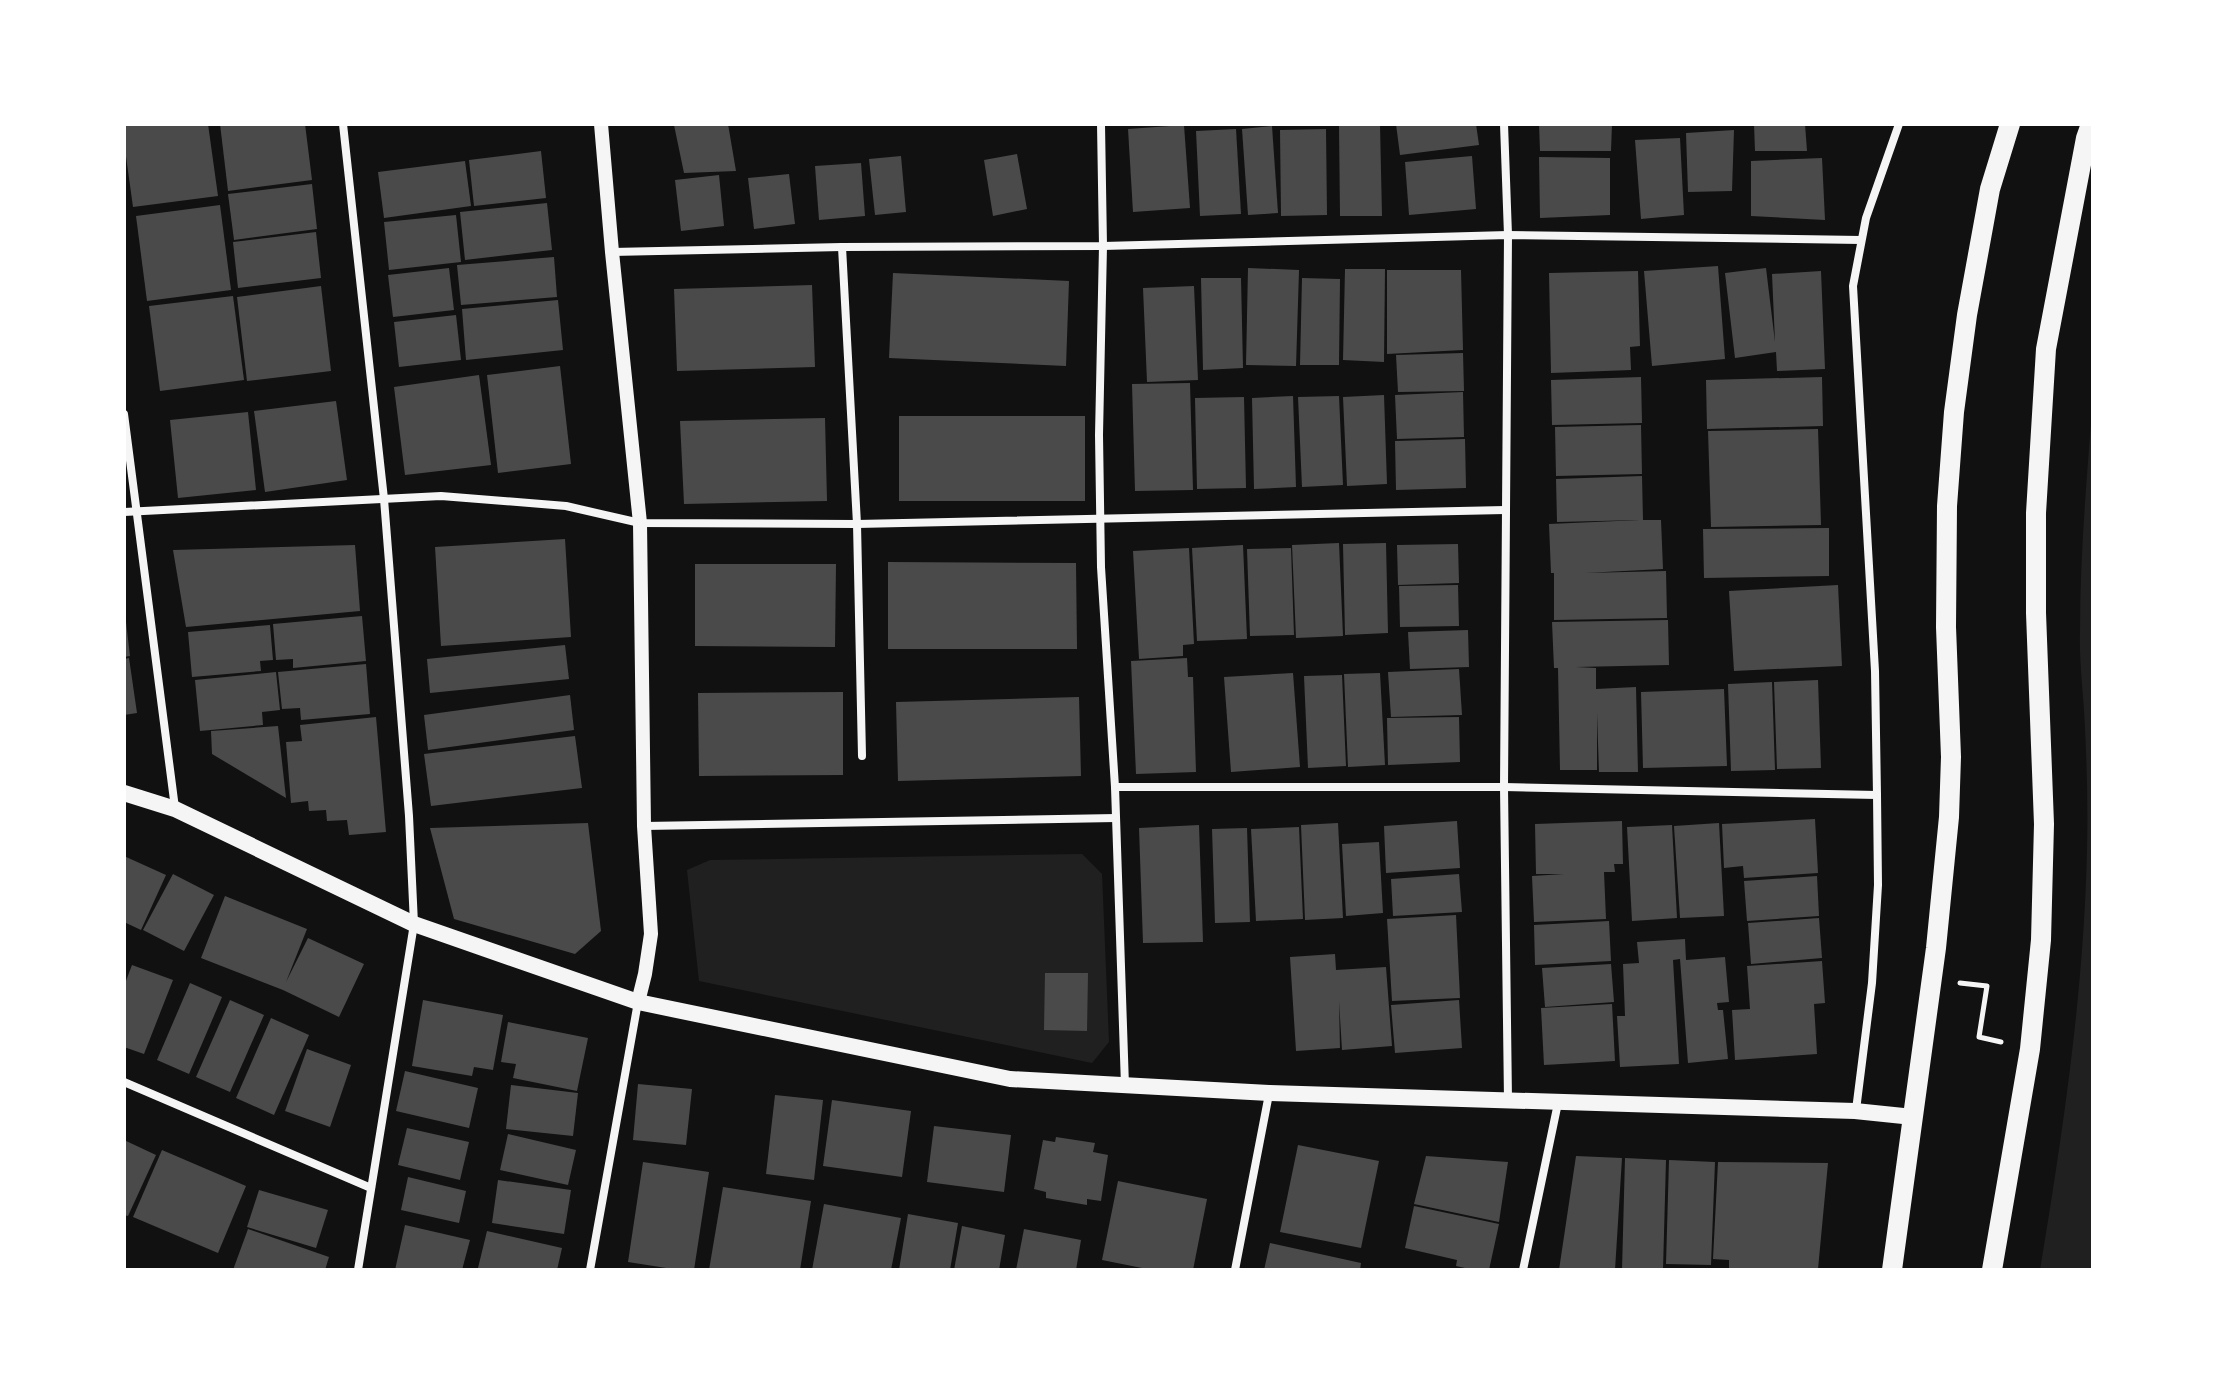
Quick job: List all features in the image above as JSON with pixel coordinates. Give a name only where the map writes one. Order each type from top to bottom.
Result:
[{"type":"main road","points":[[1892,1270],[1932,979],[1949,817],[1951,757],[1946,627],[1947,521],[1954,412],[1967,315],[1990,189],[2010,124]]},
{"type":"main road","points":[[1992,1270],[2030,1047],[2041,940],[2044,824],[2036,613],[2036,513],[2046,349],[2091,124]]},
{"type":"main road","points":[[124,793],[175,809],[414,924],[638,1002],[1010,1079],[1269,1093],[1855,1111],[1913,1117]]},
{"type":"street","points":[[343,124],[384,499],[409,816],[414,924],[358,1270]]},
{"type":"street","points":[[590,1270],[651,934],[644,826],[640,523],[601,124]]},
{"type":"street","points":[[1101,124],[1101,567],[1115,787],[1125,1086]]},
{"type":"street","points":[[1504,124],[1508,235],[1504,787],[1508,1100]]},
{"type":"street","points":[[1855,1111],[1872,983],[1878,885],[1875,671],[1853,286],[1866,218],[1899,124]]},
{"type":"street","points":[[612,252],[1103,246],[1508,235],[1861,240]]},
{"type":"street","points":[[842,247],[857,524],[862,756]]},
{"type":"street","points":[[124,414],[175,809]]},
{"type":"street","points":[[124,512],[441,496],[566,506],[640,523],[857,524],[1505,510]]},
{"type":"street","points":[[1115,787],[1504,787],[1877,795]]},
{"type":"street","points":[[644,826],[1116,818]]},
{"type":"street","points":[[124,1082],[371,1188]]},
{"type":"street","points":[[1235,1270],[1269,1093]]},
{"type":"street","points":[[1523,1270],[1559,1102]]},
{"type":"path","points":[[1932,979],[1987,986],[1979,1037],[2030,1047]]},
{"type":"shaded area","points":[[2093,397],[2093,1270],[2040,1270],[2057,1166],[2082,956],[2087,790],[2080,603]]},
{"type":"shaded area","points":[[1082,854],[1102,874],[1109,1042],[1092,1063],[699,981],[687,870],[710,860]]},
{"type":"building","points":[[124,124],[208,124],[218,196],[133,207]]},
{"type":"building","points":[[220,124],[305,124],[312,180],[228,191]]},
{"type":"building","points":[[728,124],[736,171],[684,173],[674,125]]},
{"type":"building","points":[[1396,124],[1476,124],[1479,145],[1400,155]]},
{"type":"building","points":[[1539,124],[1612,124],[1611,151],[1540,151]]},
{"type":"building","points":[[1754,124],[1805,124],[1807,151],[1755,151]]},
{"type":"building","points":[[1184,125],[1190,208],[1133,212],[1128,129]]},
{"type":"building","points":[[1380,125],[1382,216],[1340,216],[1339,126]]},
{"type":"building","points":[[1272,126],[1278,213],[1248,215],[1242,129]]},
{"type":"building","points":[[1236,129],[1241,214],[1200,216],[1196,131]]},
{"type":"building","points":[[1326,129],[1327,215],[1281,216],[1280,130]]},
{"type":"building","points":[[1734,130],[1732,191],[1688,192],[1686,133]]},
{"type":"building","points":[[1680,138],[1684,215],[1641,219],[1635,140]]},
{"type":"building","points":[[541,151],[546,198],[474,206],[469,160]]},
{"type":"building","points":[[1017,154],[1027,209],[993,216],[984,160]]},
{"type":"building","points":[[901,156],[906,212],[875,215],[869,159]]},
{"type":"building","points":[[1472,156],[1476,209],[1409,215],[1405,162]]},
{"type":"building","points":[[1539,157],[1610,158],[1610,215],[1540,218]]},
{"type":"building","points":[[1822,158],[1825,220],[1751,216],[1751,161]]},
{"type":"building","points":[[465,161],[471,206],[384,218],[378,172]]},
{"type":"building","points":[[861,163],[865,216],[819,220],[815,166]]},
{"type":"building","points":[[789,174],[795,224],[754,229],[748,178]]},
{"type":"building","points":[[719,175],[724,226],[681,231],[675,180]]},
{"type":"building","points":[[312,184],[317,229],[234,240],[228,194]]},
{"type":"building","points":[[547,203],[552,250],[465,260],[460,212]]},
{"type":"building","points":[[220,205],[231,290],[147,301],[136,216]]},
{"type":"building","points":[[456,215],[461,262],[389,270],[384,222]]},
{"type":"building","points":[[316,232],[321,278],[238,288],[233,242]]},
{"type":"building","points":[[554,257],[557,297],[461,305],[457,265]]},
{"type":"building","points":[[1718,266],[1725,359],[1652,366],[1644,271]]},
{"type":"building","points":[[449,268],[454,310],[393,317],[388,275]]},
{"type":"building","points":[[1248,268],[1299,270],[1296,366],[1246,365]]},
{"type":"building","points":[[1766,268],[1775,342],[1772,274],[1821,271],[1825,369],[1777,371],[1776,352],[1735,358],[1725,273]]},
{"type":"building","points":[[1345,269],[1385,269],[1384,362],[1343,360]]},
{"type":"building","points":[[1387,270],[1461,270],[1463,350],[1387,354]]},
{"type":"building","points":[[1638,271],[1640,346],[1630,347],[1631,370],[1551,373],[1549,273]]},
{"type":"building","points":[[893,273],[1069,281],[1066,366],[889,358]]},
{"type":"building","points":[[1201,278],[1241,278],[1243,368],[1203,370]]},
{"type":"building","points":[[1302,278],[1340,279],[1339,365],[1300,365]]},
{"type":"building","points":[[812,285],[815,367],[677,371],[674,289]]},
{"type":"building","points":[[321,286],[331,371],[247,381],[237,297]]},
{"type":"building","points":[[1194,286],[1198,380],[1147,382],[1143,288]]},
{"type":"building","points":[[233,296],[244,380],[160,391],[149,306]]},
{"type":"building","points":[[558,300],[563,350],[466,360],[462,309]]},
{"type":"building","points":[[456,315],[461,360],[399,367],[394,322]]},
{"type":"building","points":[[1463,353],[1464,391],[1398,392],[1396,355]]},
{"type":"building","points":[[560,366],[571,464],[498,473],[487,375]]},
{"type":"building","points":[[479,375],[491,465],[405,475],[394,387]]},
{"type":"building","points":[[1641,377],[1642,423],[1552,425],[1551,380]]},
{"type":"building","points":[[1822,377],[1823,426],[1707,429],[1706,380]]},
{"type":"building","points":[[1190,383],[1193,490],[1135,491],[1132,384]]},
{"type":"building","points":[[1463,392],[1464,437],[1397,439],[1395,395]]},
{"type":"building","points":[[1384,395],[1387,484],[1347,486],[1343,397]]},
{"type":"building","points":[[1293,396],[1296,487],[1254,489],[1252,398]]},
{"type":"building","points":[[1339,396],[1343,485],[1302,487],[1298,397]]},
{"type":"building","points":[[1244,397],[1246,488],[1197,489],[1195,398]]},
{"type":"building","points":[[336,401],[347,480],[265,492],[254,411]]},
{"type":"building","points":[[248,412],[256,490],[178,498],[170,420]]},
{"type":"building","points":[[899,416],[1085,416],[1085,501],[899,501]]},
{"type":"building","points":[[825,418],[827,501],[684,504],[680,421]]},
{"type":"building","points":[[1641,425],[1642,474],[1556,476],[1555,427]]},
{"type":"building","points":[[1818,429],[1821,525],[1711,527],[1708,431]]},
{"type":"building","points":[[1465,439],[1466,488],[1396,490],[1395,441]]},
{"type":"building","points":[[1642,476],[1643,520],[1661,520],[1663,569],[1585,573],[1666,571],[1667,618],[1554,620],[1554,573],[1551,573],[1549,524],[1640,520],[1557,522],[1556,479]]},
{"type":"building","points":[[1829,528],[1829,576],[1704,578],[1703,529]]},
{"type":"building","points":[[565,539],[571,637],[441,646],[435,547]]},
{"type":"building","points":[[1339,543],[1343,636],[1296,638],[1292,545]]},
{"type":"building","points":[[1386,543],[1388,633],[1345,635],[1343,544]]},
{"type":"building","points":[[1458,544],[1459,583],[1398,585],[1397,545]]},
{"type":"building","points":[[355,545],[360,611],[186,627],[173,550]]},
{"type":"building","points":[[1243,545],[1247,639],[1197,641],[1192,548]]},
{"type":"building","points":[[1189,548],[1194,644],[1183,645],[1183,656],[1139,659],[1133,551]]},
{"type":"building","points":[[1291,548],[1294,635],[1250,636],[1247,549]]},
{"type":"building","points":[[888,562],[1076,563],[1077,649],[888,649]]},
{"type":"building","points":[[695,564],[836,564],[835,647],[695,646]]},
{"type":"building","points":[[1458,585],[1459,626],[1400,627],[1399,586]]},
{"type":"building","points":[[1838,585],[1842,666],[1734,671],[1729,591]]},
{"type":"building","points":[[362,616],[366,661],[293,668],[293,659],[276,660],[273,624]]},
{"type":"building","points":[[1668,620],[1669,665],[1576,667],[1596,668],[1596,689],[1636,687],[1638,772],[1599,772],[1597,713],[1597,770],[1560,770],[1558,668],[1554,668],[1552,622]]},
{"type":"building","points":[[124,622],[130,656],[124,657]]},
{"type":"building","points":[[270,625],[273,660],[260,661],[261,671],[192,677],[188,632]]},
{"type":"building","points":[[1468,630],[1469,667],[1410,669],[1408,632]]},
{"type":"building","points":[[565,645],[569,679],[430,693],[427,659]]},
{"type":"building","points":[[129,658],[137,713],[124,715],[124,659]]},
{"type":"building","points":[[1187,658],[1188,677],[1193,677],[1196,772],[1136,774],[1131,661]]},
{"type":"building","points":[[366,664],[370,714],[301,720],[300,708],[282,709],[278,672]]},
{"type":"building","points":[[1459,669],[1462,715],[1391,717],[1388,672]]},
{"type":"building","points":[[276,672],[280,710],[262,712],[263,725],[200,731],[195,680]]},
{"type":"building","points":[[1293,673],[1300,767],[1231,772],[1224,677]]},
{"type":"building","points":[[1380,673],[1385,765],[1348,767],[1344,674]]},
{"type":"building","points":[[1342,675],[1346,766],[1308,768],[1304,676]]},
{"type":"building","points":[[1818,680],[1821,768],[1777,769],[1774,682]]},
{"type":"building","points":[[1772,682],[1775,770],[1731,771],[1728,684]]},
{"type":"building","points":[[1724,689],[1727,766],[1643,768],[1641,692]]},
{"type":"building","points":[[843,692],[843,775],[699,776],[698,693]]},
{"type":"building","points":[[570,695],[574,730],[428,750],[424,715]]},
{"type":"building","points":[[1079,697],[1081,776],[898,781],[896,702]]},
{"type":"building","points":[[376,717],[386,832],[349,835],[347,820],[327,821],[326,810],[309,811],[308,801],[291,803],[286,742],[302,741],[300,725]]},
{"type":"building","points":[[1459,717],[1460,762],[1388,765],[1387,718]]},
{"type":"building","points":[[278,726],[286,798],[212,754],[211,731]]},
{"type":"building","points":[[575,736],[582,788],[431,806],[424,754]]},
{"type":"building","points":[[1815,819],[1818,873],[1744,878],[1743,866],[1724,868],[1722,824]]},
{"type":"building","points":[[1457,821],[1460,868],[1386,873],[1384,826]]},
{"type":"building","points":[[1622,821],[1623,864],[1614,864],[1615,872],[1604,872],[1606,919],[1534,922],[1532,876],[1564,874],[1536,874],[1535,824]]},
{"type":"building","points":[[588,823],[601,931],[575,954],[454,919],[430,828]]},
{"type":"building","points":[[1338,823],[1343,918],[1305,920],[1301,825]]},
{"type":"building","points":[[1719,823],[1724,916],[1680,918],[1674,826]]},
{"type":"building","points":[[1199,825],[1203,942],[1143,943],[1139,828]]},
{"type":"building","points":[[1672,825],[1677,918],[1632,921],[1627,827]]},
{"type":"building","points":[[1299,827],[1303,919],[1256,921],[1251,829]]},
{"type":"building","points":[[1247,828],[1250,922],[1215,923],[1212,829]]},
{"type":"building","points":[[1379,842],[1383,913],[1346,916],[1342,844]]},
{"type":"building","points":[[124,856],[166,875],[141,930],[124,922]]},
{"type":"building","points":[[173,874],[214,895],[184,951],[143,930]]},
{"type":"building","points":[[1459,874],[1462,912],[1393,916],[1391,879]]},
{"type":"building","points":[[1817,876],[1819,916],[1747,921],[1744,881]]},
{"type":"building","points":[[225,896],[307,929],[286,982],[308,938],[364,964],[339,1017],[283,990],[201,958]]},
{"type":"building","points":[[1456,915],[1460,998],[1392,1001],[1387,919]]},
{"type":"building","points":[[1819,918],[1822,958],[1751,964],[1748,923]]},
{"type":"building","points":[[1609,921],[1611,961],[1535,965],[1534,925]]},
{"type":"building","points":[[1685,939],[1686,960],[1725,957],[1729,1002],[1717,1003],[1718,1010],[1723,1010],[1728,1059],[1688,1063],[1680,959],[1673,960],[1679,1064],[1620,1067],[1617,1016],[1625,1016],[1623,964],[1639,963],[1637,942]]},
{"type":"building","points":[[1335,954],[1336,970],[1386,967],[1392,1046],[1342,1050],[1339,1001],[1340,1048],[1296,1051],[1290,957]]},
{"type":"building","points":[[1822,961],[1825,1003],[1814,1004],[1817,1054],[1735,1060],[1732,1010],[1750,1009],[1747,966]]},
{"type":"building","points":[[1611,964],[1614,1002],[1545,1007],[1542,968]]},
{"type":"building","points":[[132,965],[173,980],[144,1054],[124,1047],[124,986]]},
{"type":"building","points":[[1045,973],[1088,973],[1087,1031],[1044,1030]]},
{"type":"building","points":[[190,983],[222,997],[189,1074],[157,1060]]},
{"type":"building","points":[[230,1000],[264,1015],[230,1092],[196,1077]]},
{"type":"building","points":[[423,1000],[503,1015],[493,1070],[474,1067],[472,1076],[412,1066]]},
{"type":"building","points":[[1459,1000],[1462,1048],[1395,1053],[1391,1005]]},
{"type":"building","points":[[1612,1004],[1615,1061],[1544,1065],[1541,1008]]},
{"type":"building","points":[[271,1018],[309,1035],[274,1115],[236,1098]]},
{"type":"building","points":[[508,1022],[588,1038],[577,1091],[513,1078],[516,1064],[501,1062]]},
{"type":"building","points":[[307,1049],[351,1065],[330,1127],[285,1111]]},
{"type":"building","points":[[405,1071],[478,1088],[469,1128],[396,1111]]},
{"type":"building","points":[[638,1084],[692,1089],[686,1145],[633,1140]]},
{"type":"building","points":[[511,1085],[578,1093],[573,1136],[506,1129]]},
{"type":"building","points":[[775,1095],[823,1100],[814,1180],[766,1174]]},
{"type":"building","points":[[832,1100],[911,1111],[902,1177],[823,1166]]},
{"type":"building","points":[[934,1126],[1011,1135],[1004,1192],[927,1182]]},
{"type":"building","points":[[407,1128],[469,1142],[460,1180],[398,1165]]},
{"type":"building","points":[[508,1134],[576,1150],[568,1185],[500,1170]]},
{"type":"building","points":[[1056,1137],[1095,1143],[1093,1152],[1108,1155],[1101,1201],[1087,1199],[1087,1205],[1046,1198],[1046,1192],[1034,1189],[1043,1140],[1055,1142]]},
{"type":"building","points":[[124,1140],[156,1155],[128,1216],[124,1215]]},
{"type":"building","points":[[1298,1145],[1379,1161],[1361,1248],[1280,1232]]},
{"type":"building","points":[[162,1150],[246,1186],[218,1253],[133,1217]]},
{"type":"building","points":[[1426,1156],[1508,1162],[1499,1222],[1414,1204]]},
{"type":"building","points":[[1576,1156],[1622,1158],[1615,1270],[1559,1270]]},
{"type":"building","points":[[1625,1158],[1666,1160],[1663,1270],[1622,1270]]},
{"type":"building","points":[[1669,1160],[1715,1162],[1711,1265],[1666,1264]]},
{"type":"building","points":[[643,1162],[709,1172],[694,1270],[628,1262]]},
{"type":"building","points":[[1718,1162],[1828,1163],[1818,1269],[1729,1270],[1729,1260],[1713,1259]]},
{"type":"building","points":[[408,1177],[466,1191],[459,1223],[401,1210]]},
{"type":"building","points":[[498,1180],[571,1190],[564,1234],[492,1223]]},
{"type":"building","points":[[1118,1181],[1207,1199],[1193,1270],[1152,1270],[1102,1260]]},
{"type":"building","points":[[723,1187],[811,1201],[800,1270],[709,1270]]},
{"type":"building","points":[[259,1190],[328,1210],[316,1248],[247,1227]]},
{"type":"building","points":[[824,1204],[901,1218],[891,1270],[812,1270]]},
{"type":"building","points":[[1414,1206],[1499,1224],[1489,1270],[1456,1266],[1457,1260],[1405,1248]]},
{"type":"building","points":[[908,1214],[958,1223],[950,1270],[899,1270]]},
{"type":"building","points":[[405,1225],[470,1240],[462,1270],[395,1270]]},
{"type":"building","points":[[962,1226],[1005,1235],[999,1270],[954,1270]]},
{"type":"building","points":[[248,1229],[329,1257],[325,1270],[233,1270]]},
{"type":"building","points":[[1024,1229],[1081,1240],[1076,1270],[1016,1270]]},
{"type":"building","points":[[487,1231],[562,1248],[557,1270],[478,1268]]},
{"type":"building","points":[[1270,1243],[1361,1263],[1360,1270],[1264,1270]]}]
